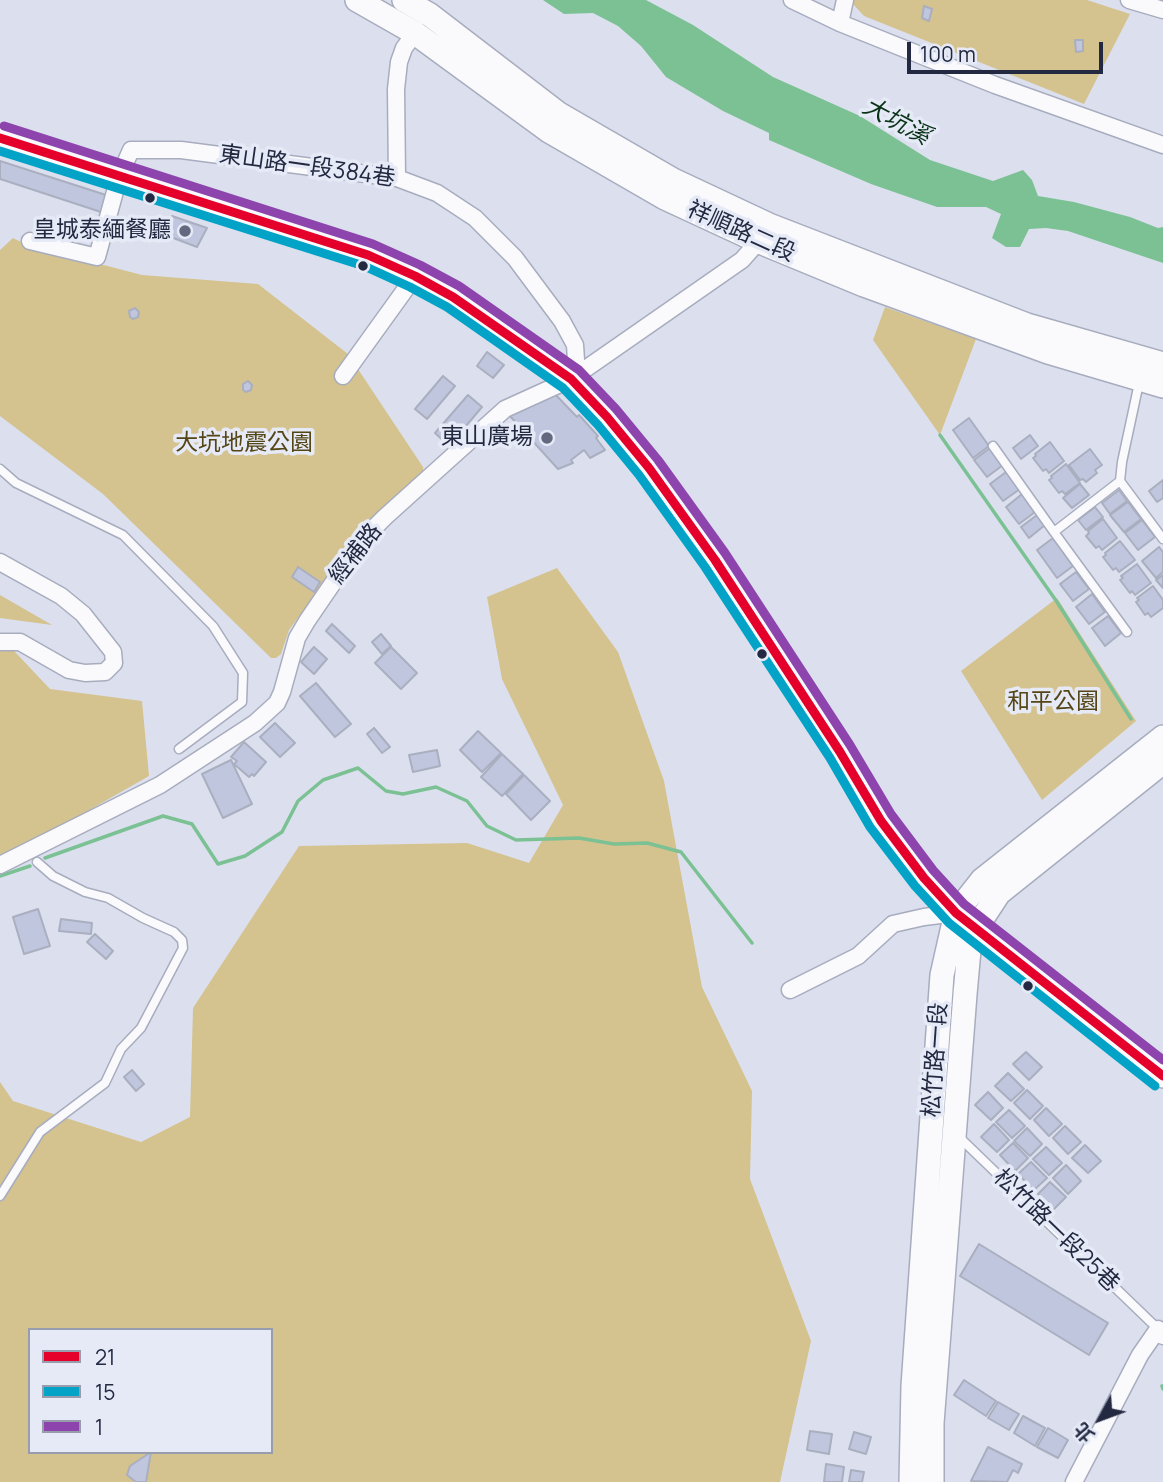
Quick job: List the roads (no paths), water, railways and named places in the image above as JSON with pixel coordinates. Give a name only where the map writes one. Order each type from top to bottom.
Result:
[{"type":"street","name":"祥順路二段","points":[[357,0],[415,33],[538,123],[665,198],[1027,326],[1163,364]]},
{"type":"street","name":"祥順路二段","points":[[404,0],[430,15],[559,114],[765,234],[864,285],[1048,352],[1163,386]]},
{"type":"street","points":[[792,0],[840,23],[995,85],[1163,145]]},
{"type":"street","points":[[840,23],[845,0]]},
{"type":"street","points":[[1129,0],[1163,10]]},
{"type":"street","points":[[397,178],[398,62],[415,33]]},
{"type":"street","points":[[0,138],[369,255],[453,297],[571,379],[649,468],[715,560],[840,752],[881,821],[924,878],[956,913],[1163,1076]]},
{"type":"street","name":"東山路一段384巷","points":[[119,177],[131,150],[155,149],[194,151],[397,178],[437,193],[475,218],[515,258],[562,321],[575,345],[576,360],[571,379]]},
{"type":"street","points":[[30,242],[97,257],[119,177]]},
{"type":"street","name":"經補路","points":[[0,865],[160,785],[255,723],[277,703],[297,638],[363,538],[505,409],[571,379],[742,260],[765,234]]},
{"type":"street","points":[[342,376],[415,276]]},
{"type":"street","points":[[0,562],[61,596],[83,614],[113,653],[114,663],[105,672],[85,673],[69,670],[20,642],[0,642]]},
{"type":"street","name":"松竹路一段","points":[[911,1482],[913,1386],[942,975],[956,913],[982,880],[1163,737]]},
{"type":"street","name":"松竹路一段","points":[[932,1482],[932,1423],[969,950],[976,928],[999,893],[1163,762]]},
{"type":"street","points":[[790,990],[858,956],[893,924],[956,913]]},
{"type":"street","points":[[1074,1482],[1140,1355],[1160,1333]]},
{"type":"lane","points":[[1140,380],[1120,481],[1163,538]]},
{"type":"lane","points":[[993,446],[1128,632]]},
{"type":"lane","points":[[0,469],[16,482],[123,535],[213,626],[243,673],[242,702],[179,749]]},
{"type":"lane","points":[[1054,531],[1120,481]]},
{"type":"lane","points":[[0,1196],[40,1132],[105,1083],[121,1049],[141,1028],[183,948],[182,940],[174,932],[143,919],[108,898],[86,892],[53,876],[37,862]]},
{"type":"lane","name":"松竹路一段25巷","points":[[955,1133],[1160,1333]]},
{"type":"waterway","points":[[940,435],[1057,602],[1131,719]]},
{"type":"waterway","points":[[45,858],[163,816],[192,824],[218,864],[245,856],[282,832],[298,801],[323,780],[358,768],[386,791],[403,794],[436,787],[467,801],[487,826],[516,840],[579,838],[614,844],[647,843],[681,852],[752,943]]},
{"type":"waterway","points":[[0,876],[30,866]]},
{"type":"place","name":"皇城泰緬餐廳","points":[[185,231]]},
{"type":"place","name":"東山廣場","points":[[547,438]]},
{"type":"water label","name":"大坑溪","points":[[896,122]]},
{"type":"park label","name":"大坑地震公園","points":[[244,444]]},
{"type":"park label","name":"和平公園","points":[[1053,703]]}]
